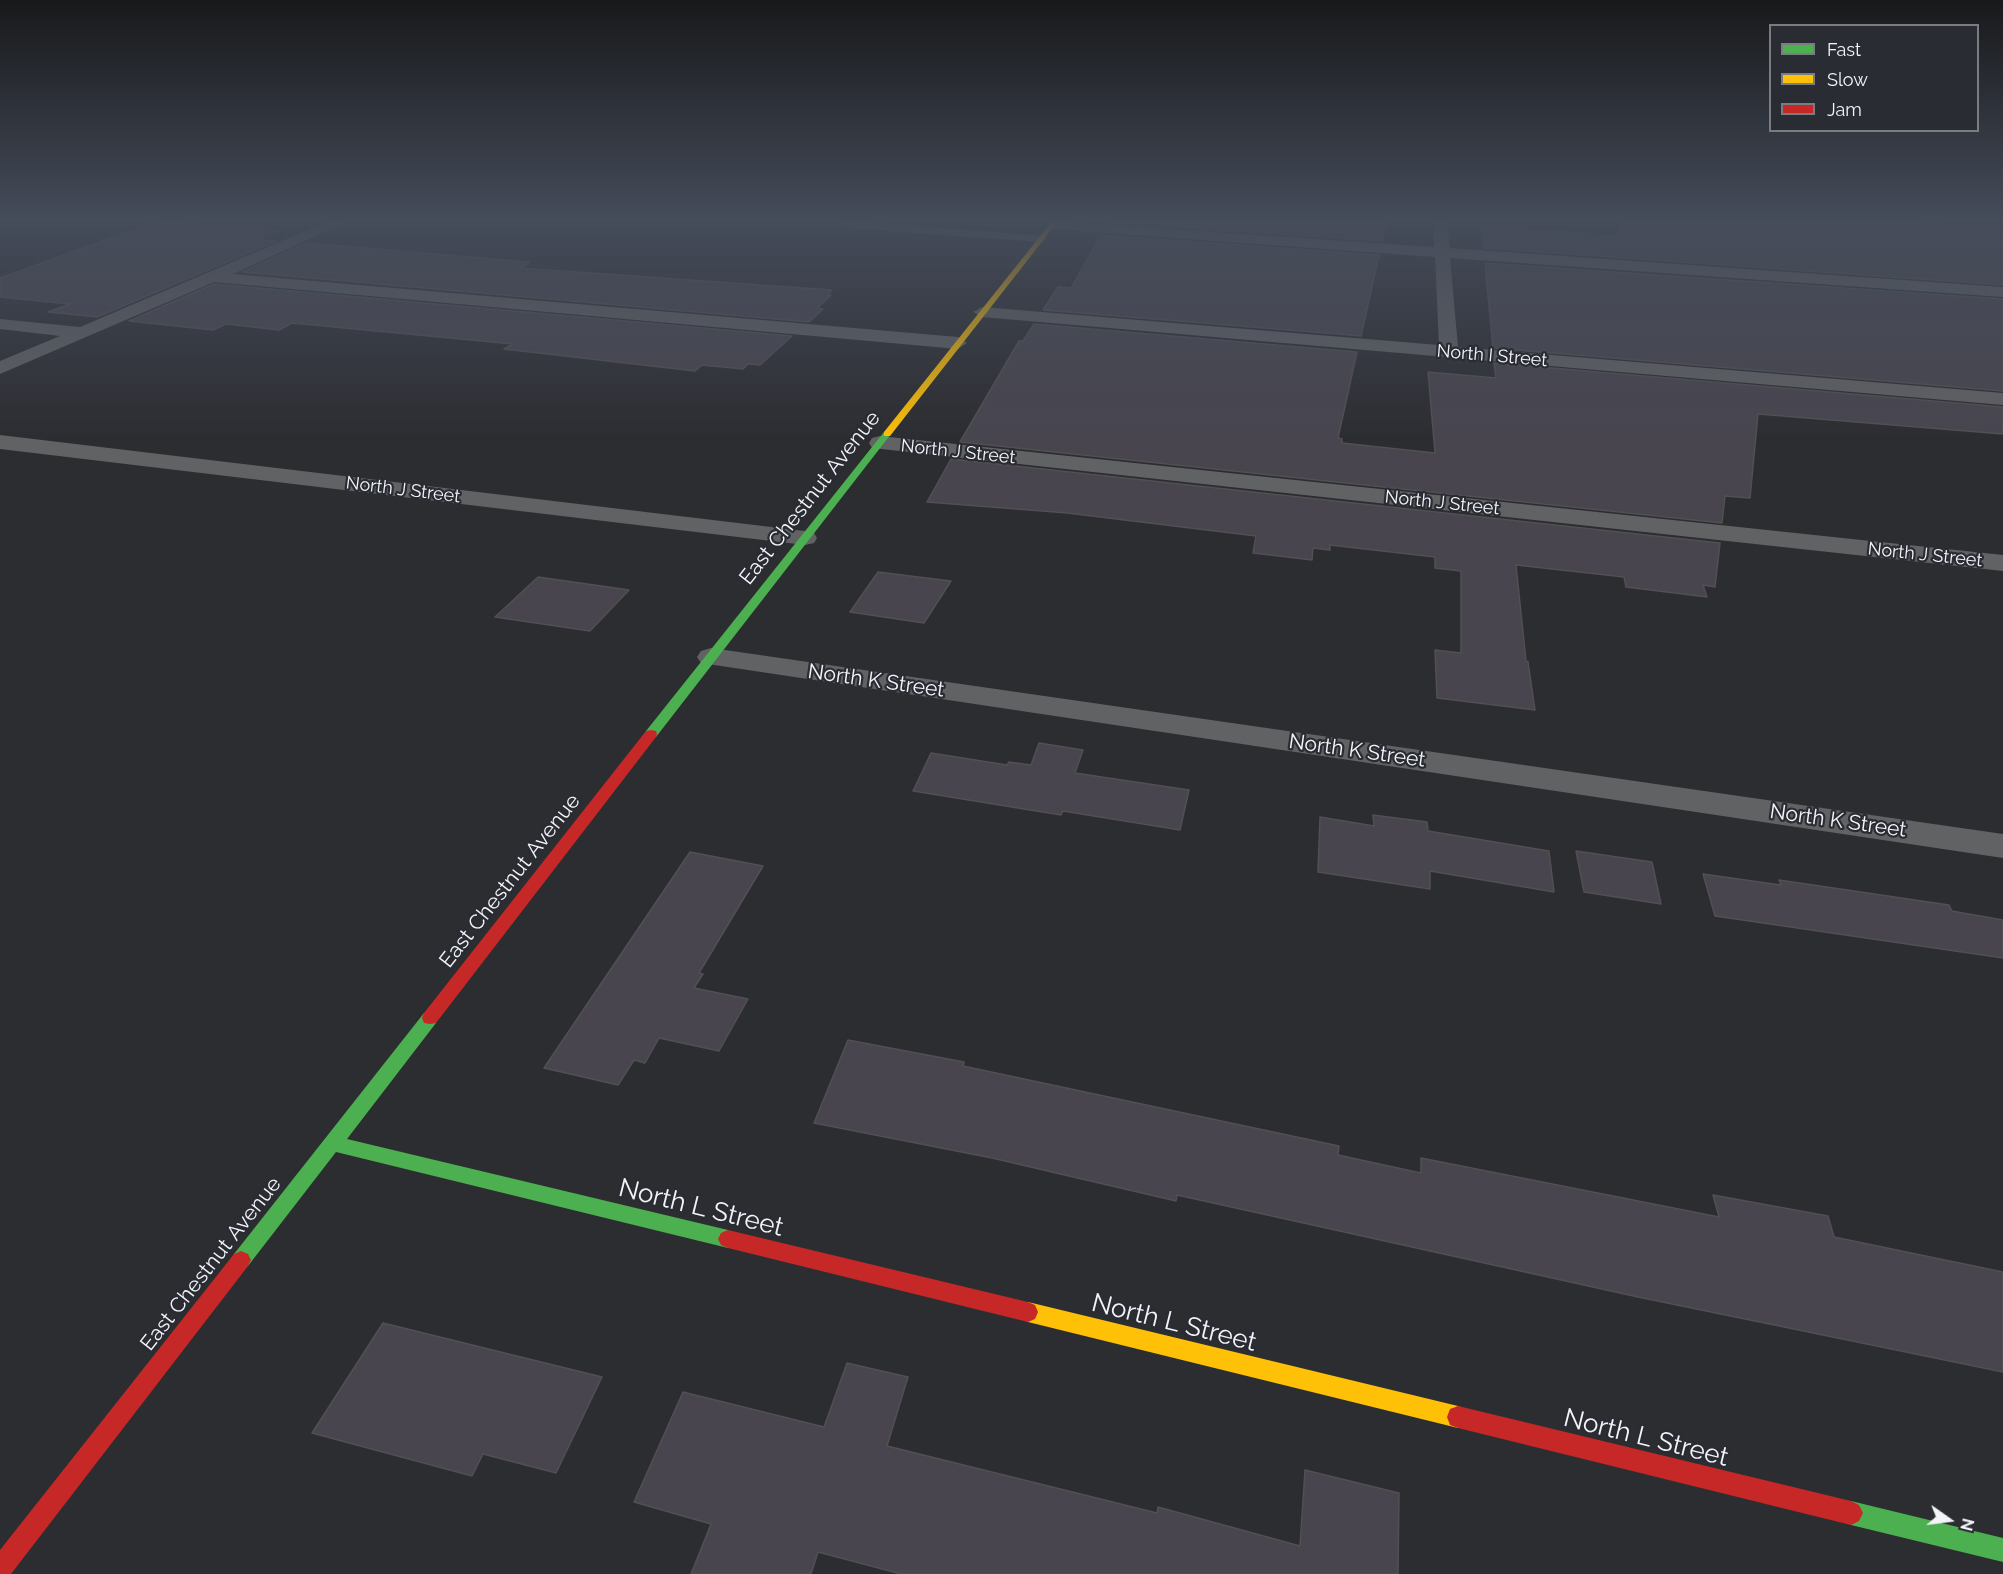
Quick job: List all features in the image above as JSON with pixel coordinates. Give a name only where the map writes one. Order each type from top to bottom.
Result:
[{"type":"street","points":[[0,368],[174,293]]},
{"type":"street","points":[[395,293],[958,344]]},
{"type":"street","name":"East Chestnut Avenue","points":[[0,1569],[997,293]]},
{"type":"street","points":[[1445,293],[1449,352]]},
{"type":"street","name":"North I Street","points":[[982,312],[2003,399]]},
{"type":"street","points":[[0,324],[82,333]]},
{"type":"street","name":"North J Street","points":[[0,442],[805,538]]},
{"type":"street","name":"North J Street","points":[[880,443],[2003,563]]},
{"type":"street","name":"North K Street","points":[[711,657],[2003,846]]},
{"type":"street","name":"North L Street","points":[[333,1143],[2003,1550]]},
{"type":"building","points":[[0,293],[152,293],[97,317],[48,312],[70,304],[0,297]]},
{"type":"building","points":[[192,293],[319,293],[792,336],[760,365],[748,364],[743,369],[702,365],[695,371],[504,349],[513,344],[292,323],[279,330],[226,324],[213,330],[129,321]]},
{"type":"building","points":[[485,293],[831,295],[817,308],[823,309],[809,322]]},
{"type":"building","points":[[1054,293],[1370,293],[1361,336],[1043,310]]},
{"type":"building","points":[[1488,293],[1923,293],[2003,299],[2003,391],[1493,348]]},
{"type":"building","points":[[1034,324],[1357,352],[1338,438],[1342,439],[1342,443],[1435,453],[1428,372],[1496,378],[1494,363],[2003,407],[2003,434],[1758,414],[1750,498],[1725,496],[1722,523],[960,442],[1019,341],[1023,341]]},
{"type":"building","points":[[951,459],[1720,543],[1715,587],[1703,585],[1707,597],[1626,587],[1624,577],[1516,565],[1526,661],[1535,710],[1437,698],[1435,650],[1461,653],[1461,571],[1435,568],[1435,557],[1330,545],[1330,550],[1313,548],[1312,560],[1253,553],[1256,536],[1067,513],[927,502]]},
{"type":"building","points":[[878,572],[951,581],[924,623],[850,612]]},
{"type":"building","points":[[538,577],[629,590],[590,631],[495,617]]},
{"type":"building","points":[[1039,743],[1083,750],[1075,773],[1189,790],[1180,830],[1063,811],[1061,815],[913,791],[931,753],[1007,765],[1009,762],[1031,765]]},
{"type":"building","points":[[1373,815],[1427,822],[1428,831],[1549,851],[1554,892],[1430,871],[1430,889],[1318,872],[1320,817],[1374,826]]},
{"type":"building","points":[[1576,851],[1652,862],[1661,904],[1584,892]]},
{"type":"building","points":[[690,852],[763,866],[699,973],[703,974],[694,988],[748,999],[719,1051],[659,1038],[645,1063],[634,1060],[618,1085],[544,1068]]},
{"type":"building","points":[[1703,874],[1781,885],[1779,880],[1949,905],[1952,911],[2003,920],[2003,958],[1715,916]]},
{"type":"building","points":[[848,1040],[964,1062],[963,1066],[1339,1146],[1338,1155],[1421,1173],[1421,1158],[1719,1217],[1713,1195],[1828,1216],[1834,1237],[2003,1272],[2003,1372],[1638,1297],[1177,1195],[1176,1201],[992,1158],[814,1123]]},
{"type":"building","points":[[383,1323],[602,1377],[556,1473],[483,1454],[472,1476],[312,1433]]},
{"type":"building","points":[[847,1363],[908,1377],[887,1446],[1157,1513],[1158,1507],[1300,1546],[1305,1470],[1399,1493],[1398,1574],[901,1574],[818,1552],[811,1574],[691,1574],[711,1524],[634,1502],[683,1392],[824,1427]]},
{"type":"traffic: fast","points":[[651,734],[887,434]]},
{"type":"traffic: fast","points":[[241,1260],[430,1018]]},
{"type":"traffic: fast","points":[[333,1143],[728,1239]]},
{"type":"traffic: fast","points":[[1851,1513],[2003,1550]]},
{"type":"traffic: slow","points":[[887,434],[998,293]]},
{"type":"traffic: slow","points":[[1028,1312],[1458,1417]]},
{"type":"traffic: jam","points":[[430,1018],[651,734]]},
{"type":"traffic: jam","points":[[728,1239],[1028,1312]]},
{"type":"traffic: jam","points":[[0,1569],[241,1260]]},
{"type":"traffic: jam","points":[[1458,1417],[1851,1513]]}]
